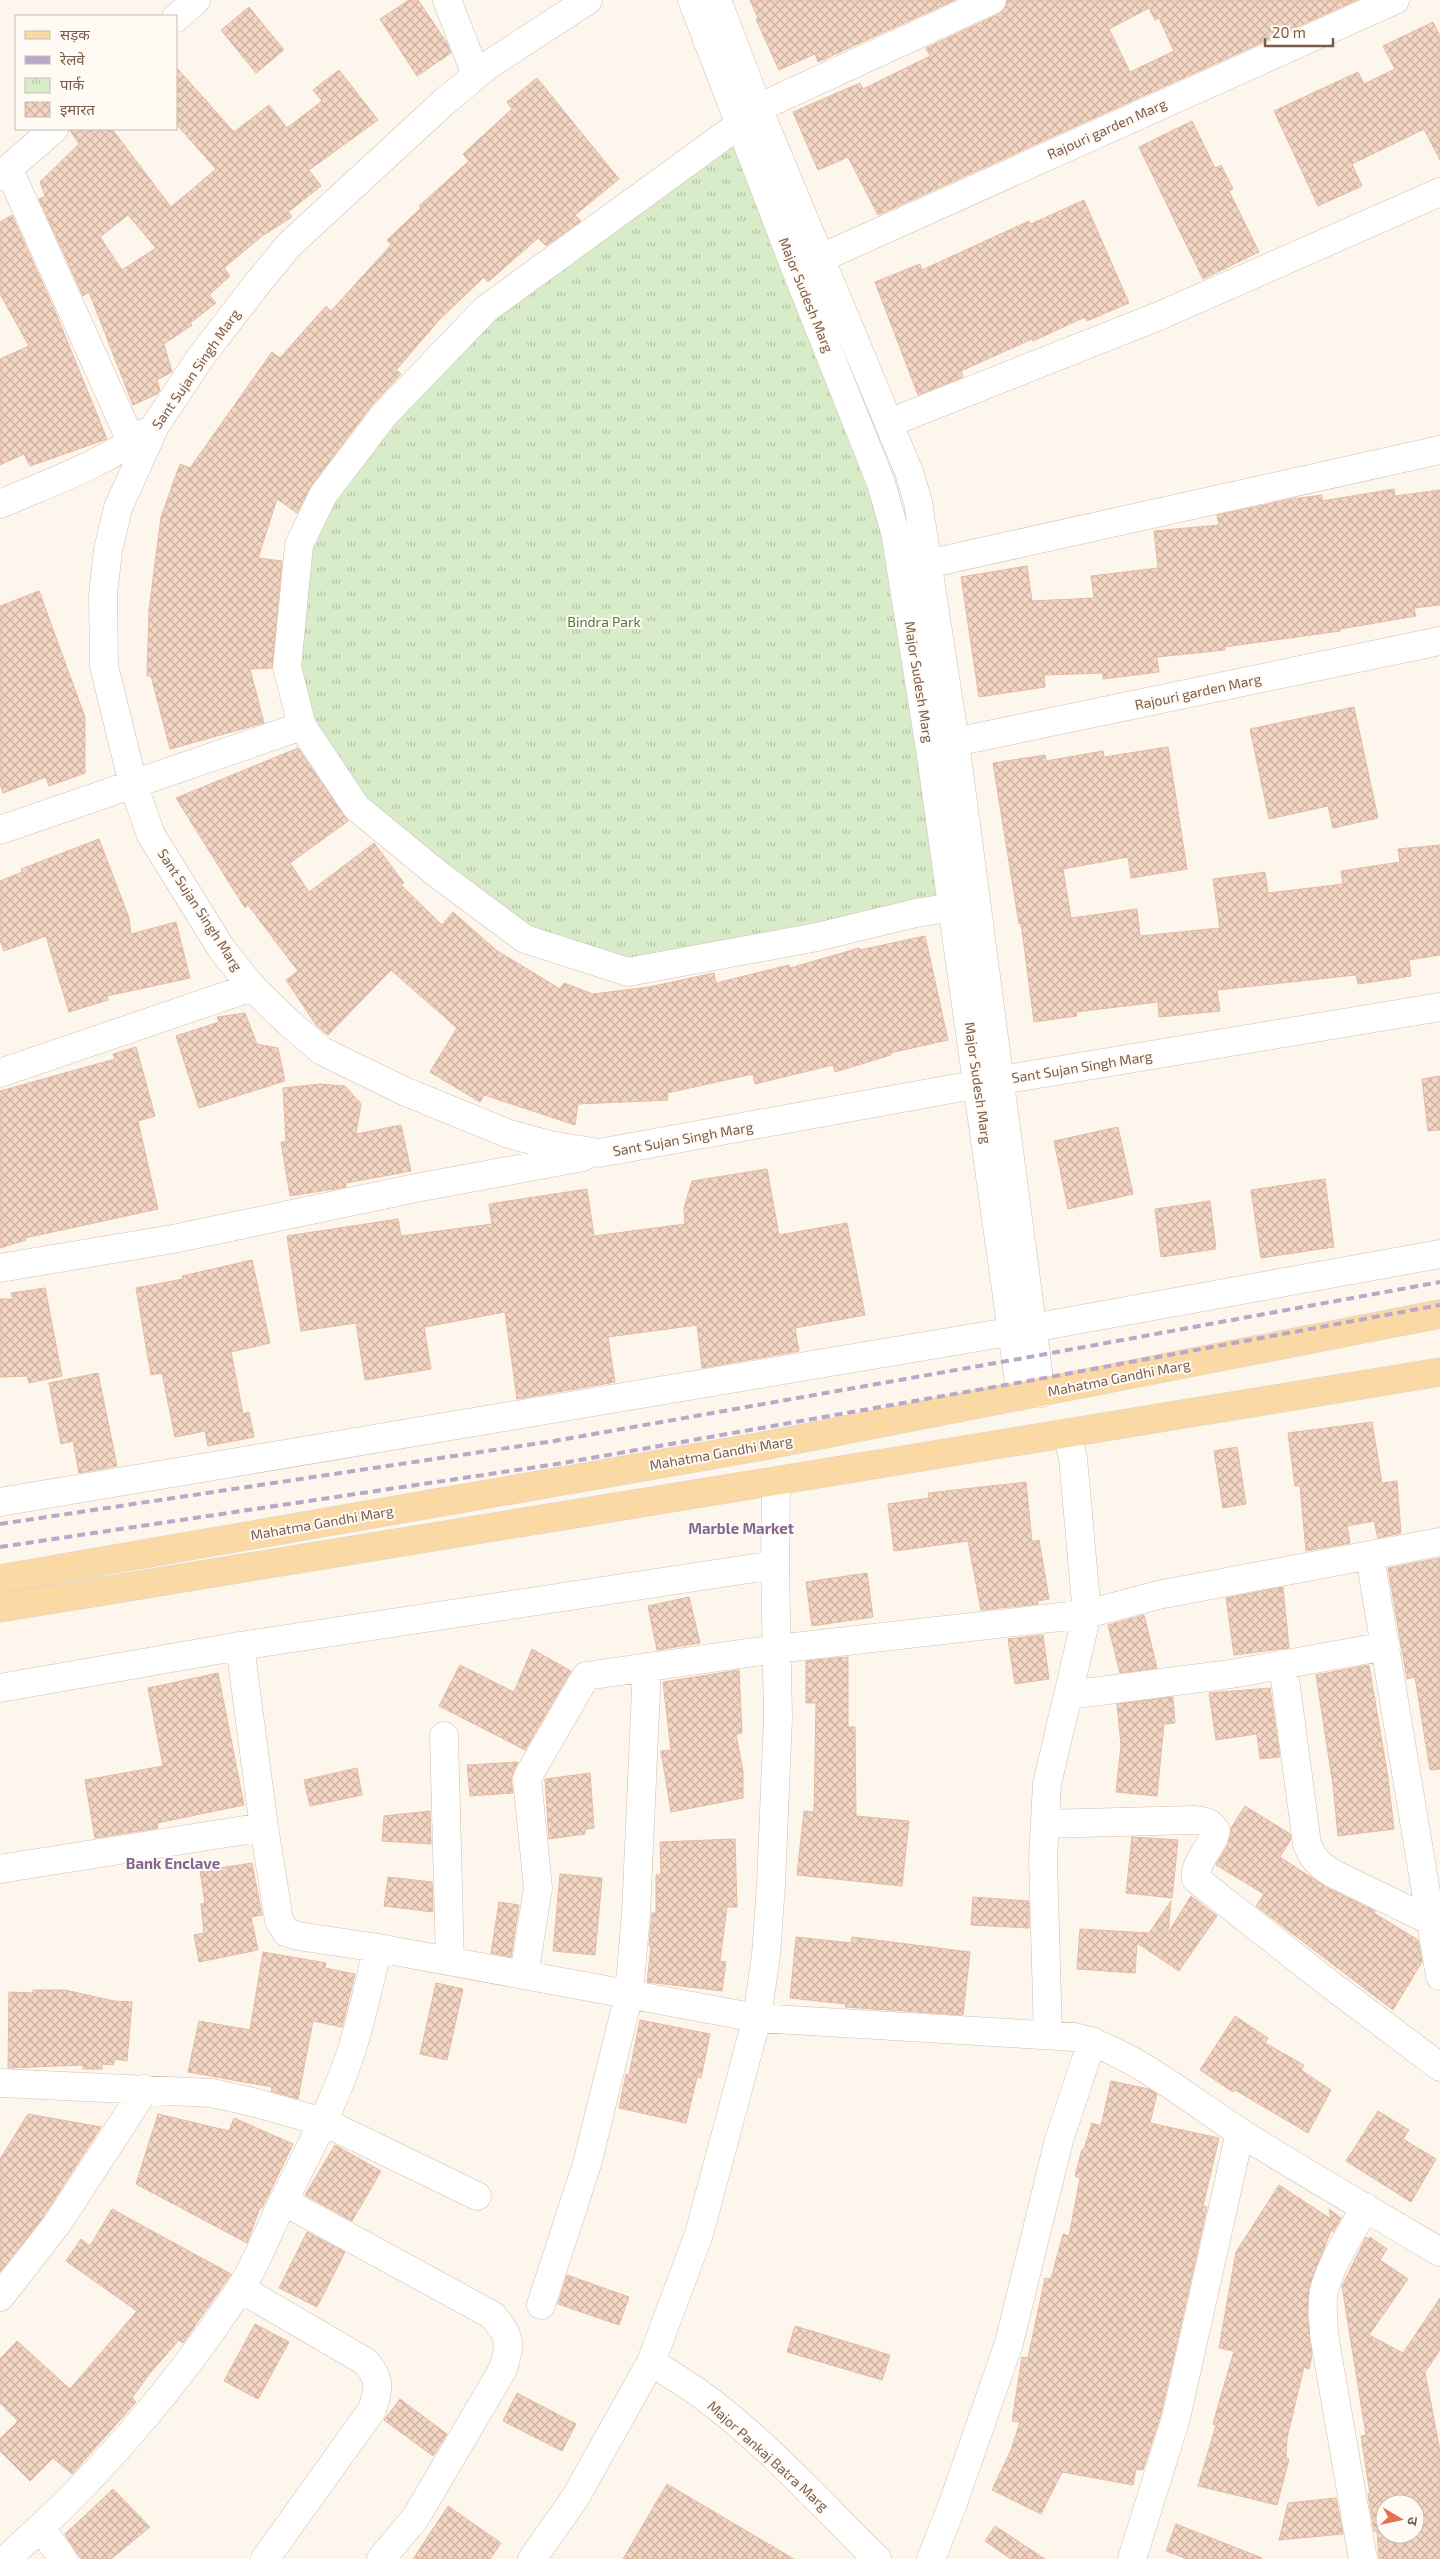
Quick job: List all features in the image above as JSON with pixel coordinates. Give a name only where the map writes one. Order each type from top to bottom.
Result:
[{"type":"main road","name":"Mahatma Gandhi Marg","points":[[0,1579],[763,1446],[1440,1314]]},
{"type":"main road","points":[[0,1608],[1440,1372]]},
{"type":"street","points":[[178,16],[196,0]]},
{"type":"street","points":[[447,0],[476,75]]},
{"type":"street","name":"Sant Sujan Singh Marg","points":[[588,0],[476,75],[346,191],[289,245],[200,358],[155,426],[118,508],[108,550],[103,594],[104,666],[132,784],[151,835],[221,948],[252,987],[288,1022],[322,1050],[404,1091],[509,1134],[550,1145],[599,1154],[990,1083],[1440,1007]]},
{"type":"street","name":"Major Sudesh Marg","points":[[692,0],[820,259],[909,472],[917,498],[955,742],[990,1083],[1031,1395]]},
{"type":"street","name":"Major Sudesh Marg","points":[[717,0],[749,116],[889,508],[930,749],[953,907],[990,1083]]},
{"type":"street","points":[[953,907],[916,913],[817,937],[628,972],[525,940],[435,872],[356,806],[302,726],[287,667],[299,545],[323,495],[384,415],[486,309],[749,116],[992,0]]},
{"type":"street","name":"Rajouri garden Marg","points":[[820,259],[1395,0]]},
{"type":"street","points":[[53,130],[5,173],[132,443]]},
{"type":"street","points":[[888,423],[1159,316],[1440,192]]},
{"type":"street","points":[[0,504],[62,478],[132,443],[155,426]]},
{"type":"street","points":[[927,564],[1440,450]]},
{"type":"street","points":[[889,508],[917,498]]},
{"type":"street","name":"Rajouri garden Marg","points":[[955,742],[1440,641]]},
{"type":"street","points":[[0,830],[302,726]]},
{"type":"street","points":[[0,1073],[252,987]]},
{"type":"street","points":[[0,1268],[173,1239],[416,1188],[599,1154]]},
{"type":"street","points":[[0,1502],[1022,1329],[1440,1254]]},
{"type":"street","points":[[1048,2035],[1043,1859],[1047,1784],[1087,1614],[1073,1458],[1067,1433]]},
{"type":"street","points":[[532,2559],[575,2498],[651,2362],[699,2234],[757,2018],[766,1955],[771,1885],[778,1718],[775,1565],[776,1481]]},
{"type":"street","points":[[524,1975],[538,1888],[527,1778],[586,1676],[776,1649],[1087,1614],[1158,1595],[1370,1557],[1440,1542]]},
{"type":"street","points":[[1370,1557],[1440,1976]]},
{"type":"street","points":[[0,1688],[240,1646],[775,1565]]},
{"type":"street","points":[[240,1646],[264,1827],[279,1920],[286,1932],[298,1936],[378,1948],[757,2018],[1048,2035],[1075,2037],[1092,2041],[1122,2056],[1240,2132],[1440,2252]]},
{"type":"street","points":[[1068,1695],[1231,1674],[1386,1646]]},
{"type":"street","points":[[1283,1664],[1307,1844],[1312,1856],[1320,1866],[1334,1874],[1431,1921]]},
{"type":"street","points":[[541,2305],[587,2164],[629,1994],[636,1914],[647,1667]]},
{"type":"street","points":[[444,1736],[450,1961]]},
{"type":"street","points":[[1045,1824],[1193,1820],[1206,1821],[1212,1824],[1216,1831],[1214,1841],[1198,1864],[1195,1872],[1196,1879],[1331,1985],[1440,2066]]},
{"type":"street","points":[[0,1869],[264,1827]]},
{"type":"street","points":[[6,2559],[41,2528],[115,2451],[180,2371],[241,2288],[266,2242],[283,2201],[324,2122],[349,2060],[378,1948]]},
{"type":"street","points":[[931,2559],[952,2506],[1009,2343],[1059,2140],[1092,2041]]},
{"type":"street","points":[[0,2083],[212,2093],[324,2122],[478,2196]]},
{"type":"street","points":[[0,2297],[57,2224],[96,2168],[145,2089]]},
{"type":"street","points":[[1132,2559],[1176,2418],[1240,2132]]},
{"type":"street","points":[[283,2201],[492,2315],[503,2328],[510,2346],[503,2369],[416,2517],[381,2559]]},
{"type":"street","points":[[1364,2207],[1327,2280],[1323,2312],[1324,2334],[1364,2559]]},
{"type":"street","points":[[241,2288],[366,2362],[377,2375],[378,2392],[372,2410],[265,2559]]},
{"type":"street","name":"Major Pankaj Batra Marg","points":[[651,2362],[699,2393],[740,2427],[787,2470],[877,2559]]},
{"type":"street","points":[[41,2528],[63,2559]]},
{"type":"green space","name":"Bindra Park","points":[[740,124],[889,508],[953,907],[628,972],[525,939],[366,814],[302,726],[287,667],[323,495],[486,309]]},
{"type":"building","points":[[409,0],[418,0],[447,43],[451,53],[417,76],[380,19]]},
{"type":"building","points":[[750,0],[955,0],[818,62],[815,54],[779,70],[756,19],[758,18]]},
{"type":"building","points":[[1007,0],[1357,0],[878,215],[848,157],[818,170],[793,112],[860,83],[863,89],[930,56],[926,48],[999,14],[1005,9]],"holes":[[[1149,8],[1155,20],[1159,18],[1174,51],[1130,72],[1109,29]]]},
{"type":"building","points":[[249,7],[284,50],[256,73],[221,30]]},
{"type":"building","points":[[1433,22],[1440,36],[1440,160],[1424,129],[1352,164],[1362,186],[1318,206],[1274,111],[1358,72],[1364,84],[1395,69],[1383,46]]},
{"type":"building","points":[[178,69],[234,132],[269,105],[287,128],[322,101],[313,90],[339,70],[378,120],[309,170],[321,186],[288,212],[292,217],[262,236],[224,268],[230,276],[209,295],[216,303],[190,323],[192,325],[164,344],[172,372],[157,380],[160,390],[157,394],[133,405],[89,292],[83,296],[39,199],[45,196],[40,182],[79,144],[70,130],[113,130],[171,207],[216,169],[178,126]],"holes":[[[128,215],[156,248],[122,270],[100,237]]]},
{"type":"building","points":[[537,78],[619,179],[575,215],[581,221],[546,246],[538,238],[488,282],[484,277],[440,319],[396,370],[401,374],[372,405],[311,486],[297,513],[277,499],[258,558],[282,561],[272,668],[250,669],[264,723],[170,749],[151,676],[147,676],[149,610],[161,517],[180,464],[190,468],[272,352],[280,358],[326,306],[331,311],[391,245],[387,240],[421,208],[419,206],[469,161],[463,154],[512,109],[507,102]]},
{"type":"building","points":[[1192,121],[1215,168],[1221,165],[1233,189],[1229,191],[1259,252],[1203,279],[1139,147]]},
{"type":"building","points":[[1084,200],[1129,303],[1087,321],[1085,317],[1033,341],[1032,339],[961,371],[963,377],[918,395],[875,282],[920,264],[922,270],[1029,221],[1031,224]]},
{"type":"building","points":[[12,215],[55,311],[107,439],[30,466],[24,454],[0,465],[0,359],[29,346],[0,294],[0,222]]},
{"type":"building","points":[[1394,489],[1395,496],[1440,490],[1440,605],[1414,608],[1416,616],[1340,629],[1340,631],[1224,647],[1225,650],[1157,657],[1159,672],[1103,679],[1103,673],[1044,675],[1045,687],[979,697],[961,577],[1027,566],[1032,601],[1094,598],[1091,576],[1158,568],[1154,531],[1219,525],[1217,515],[1292,499],[1322,495],[1322,501]]},
{"type":"building","points":[[39,591],[85,717],[85,773],[49,786],[46,777],[3,793],[0,784],[0,606]]},
{"type":"building","points":[[1354,707],[1378,818],[1333,828],[1328,806],[1269,819],[1250,729]]},
{"type":"building","points":[[1168,747],[1187,869],[1131,878],[1128,857],[1063,869],[1071,918],[1137,909],[1140,936],[1220,928],[1213,879],[1265,872],[1268,893],[1343,884],[1341,871],[1400,862],[1398,849],[1440,845],[1440,955],[1409,960],[1411,976],[1358,984],[1356,975],[1217,990],[1220,1011],[1159,1017],[1158,1002],[1076,1012],[1077,1016],[1034,1022],[1021,923],[1019,924],[993,763],[1045,755],[1046,761],[1103,751],[1104,757]]},
{"type":"building","points":[[298,748],[348,821],[290,863],[309,892],[374,843],[404,883],[401,885],[442,925],[453,912],[496,950],[560,989],[564,983],[593,994],[649,987],[714,973],[716,983],[789,965],[790,968],[859,948],[860,950],[925,936],[948,1040],[890,1053],[891,1055],[835,1072],[833,1065],[755,1084],[753,1074],[667,1093],[668,1100],[578,1104],[575,1125],[484,1095],[480,1102],[430,1072],[457,1028],[391,970],[328,1035],[316,1025],[286,980],[298,971],[248,905],[245,908],[176,798]]},
{"type":"building","points":[[99,839],[129,918],[131,934],[176,922],[190,978],[107,996],[108,1000],[69,1012],[46,936],[4,951],[0,940],[0,881],[22,872],[21,869]]},
{"type":"building","points":[[245,1013],[257,1044],[278,1048],[285,1081],[199,1108],[176,1036],[219,1022],[217,1017]]},
{"type":"building","points":[[136,1047],[155,1116],[138,1121],[158,1209],[25,1238],[26,1240],[0,1248],[0,1091],[115,1059],[113,1054]]},
{"type":"building","points":[[1440,1076],[1440,1130],[1428,1131],[1422,1079]]},
{"type":"building","points":[[320,1084],[345,1086],[361,1104],[356,1134],[401,1125],[411,1171],[346,1183],[346,1187],[290,1196],[281,1142],[286,1142],[283,1088]]},
{"type":"building","points":[[1118,1127],[1133,1194],[1068,1209],[1054,1141]]},
{"type":"building","points":[[767,1169],[779,1235],[847,1223],[865,1315],[795,1328],[799,1351],[702,1368],[697,1325],[608,1337],[615,1382],[517,1399],[505,1312],[424,1327],[431,1369],[365,1380],[356,1323],[301,1331],[287,1236],[398,1219],[401,1236],[492,1224],[489,1204],[587,1189],[594,1236],[685,1224],[684,1208],[692,1181]]},
{"type":"building","points":[[1325,1179],[1334,1247],[1261,1258],[1251,1190]]},
{"type":"building","points":[[1210,1201],[1216,1249],[1161,1257],[1155,1209]]},
{"type":"building","points":[[252,1260],[270,1343],[231,1352],[243,1414],[249,1412],[254,1437],[208,1446],[205,1431],[175,1437],[162,1373],[151,1375],[136,1288],[183,1279],[182,1276]]},
{"type":"building","points":[[45,1288],[62,1376],[29,1383],[27,1376],[0,1377],[0,1299],[13,1299],[11,1293]]},
{"type":"building","points":[[98,1373],[117,1466],[79,1473],[73,1441],[61,1444],[49,1383]]},
{"type":"building","points":[[1372,1422],[1382,1483],[1397,1481],[1401,1533],[1378,1538],[1374,1521],[1347,1526],[1350,1543],[1306,1551],[1300,1486],[1295,1486],[1288,1433]]},
{"type":"building","points":[[1237,1447],[1246,1504],[1223,1508],[1214,1451]]},
{"type":"building","points":[[1026,1482],[1032,1542],[1039,1540],[1049,1599],[1038,1601],[1038,1604],[981,1610],[968,1541],[894,1551],[888,1504],[929,1498],[928,1493]]},
{"type":"building","points":[[1440,1558],[1440,1769],[1430,1770],[1415,1677],[1407,1679],[1388,1568]]},
{"type":"building","points":[[867,1573],[873,1617],[812,1626],[806,1582]]},
{"type":"building","points":[[1283,1587],[1289,1648],[1234,1655],[1226,1598]]},
{"type":"building","points":[[689,1597],[700,1643],[657,1650],[648,1606]]},
{"type":"building","points":[[1144,1615],[1157,1668],[1120,1673],[1108,1625]]},
{"type":"building","points":[[1043,1635],[1049,1679],[1015,1684],[1008,1639]]},
{"type":"building","points":[[532,1649],[571,1671],[525,1750],[439,1706],[460,1665],[514,1692]]},
{"type":"building","points":[[848,1657],[848,1727],[855,1727],[856,1816],[909,1821],[902,1886],[797,1875],[804,1811],[814,1812],[816,1703],[806,1703],[806,1661]]},
{"type":"building","points":[[1369,1665],[1388,1778],[1394,1829],[1338,1836],[1333,1785],[1316,1675]]},
{"type":"building","points":[[739,1670],[742,1733],[736,1734],[743,1772],[743,1798],[671,1812],[661,1751],[671,1750],[663,1682]]},
{"type":"building","points":[[218,1673],[244,1805],[157,1823],[158,1828],[95,1838],[85,1780],[163,1766],[148,1688]]},
{"type":"building","points":[[1270,1688],[1280,1757],[1260,1759],[1257,1734],[1216,1740],[1209,1693]]},
{"type":"building","points":[[1173,1697],[1175,1723],[1164,1724],[1157,1796],[1116,1792],[1121,1745],[1117,1704]]},
{"type":"building","points":[[518,1762],[511,1779],[513,1793],[470,1796],[467,1765]]},
{"type":"building","points":[[357,1768],[362,1795],[310,1806],[304,1780]]},
{"type":"building","points":[[590,1773],[594,1828],[585,1829],[585,1834],[549,1839],[545,1779]]},
{"type":"building","points":[[1245,1806],[1290,1834],[1291,1839],[1280,1857],[1326,1887],[1375,1911],[1374,1913],[1418,1940],[1422,1962],[1393,2010],[1256,1906],[1264,1894],[1216,1865],[1228,1844],[1231,1828]]},
{"type":"building","points":[[430,1811],[431,1844],[382,1841],[384,1816]]},
{"type":"building","points":[[1132,1837],[1178,1840],[1172,1898],[1126,1893]]},
{"type":"building","points":[[735,1839],[737,1907],[727,1907],[720,1961],[726,1962],[722,1991],[647,1982],[652,1913],[656,1913],[656,1875],[661,1875],[660,1842]]},
{"type":"building","points":[[252,1863],[262,1915],[251,1917],[258,1950],[199,1962],[194,1935],[204,1933],[201,1904],[205,1903],[200,1871]]},
{"type":"building","points":[[560,1874],[602,1878],[595,1955],[553,1951]]},
{"type":"building","points":[[388,1877],[432,1882],[433,1912],[384,1906]]},
{"type":"building","points":[[1191,1896],[1217,1916],[1179,1971],[1137,1943],[1135,1973],[1077,1969],[1080,1929],[1149,1933],[1171,1901],[1168,1933]]},
{"type":"building","points":[[973,1897],[1029,1901],[1029,1928],[971,1925]]},
{"type":"building","points":[[499,1902],[519,1905],[511,1957],[491,1953]]},
{"type":"building","points":[[796,1937],[851,1943],[852,1937],[970,1952],[963,2015],[845,2007],[846,2004],[790,1998]]},
{"type":"building","points":[[263,1952],[326,1963],[325,1968],[355,1974],[342,2027],[313,2021],[298,2099],[271,2091],[272,2087],[188,2072],[199,2021],[250,2030]]},
{"type":"building","points":[[436,1983],[463,1989],[447,2060],[420,2054]]},
{"type":"building","points":[[33,1990],[65,1990],[114,2001],[132,2002],[127,2061],[115,2059],[113,2065],[102,2064],[102,2069],[83,2069],[83,2065],[8,2068],[9,1992],[33,1993]]},
{"type":"building","points":[[1235,2016],[1268,2038],[1265,2043],[1304,2065],[1301,2070],[1331,2090],[1308,2133],[1235,2090],[1233,2092],[1200,2070]]},
{"type":"building","points":[[640,2020],[710,2034],[701,2078],[697,2077],[686,2123],[619,2108],[626,2074],[629,2075]]},
{"type":"building","points":[[1111,2081],[1149,2089],[1157,2094],[1150,2123],[1219,2138],[1203,2206],[1207,2207],[1161,2414],[1143,2470],[1136,2469],[1133,2485],[1062,2472],[1041,2514],[992,2490],[1011,2450],[1020,2422],[1012,2421],[1022,2357],[1028,2358],[1045,2278],[1051,2279],[1063,2234],[1069,2236],[1080,2178],[1075,2176],[1082,2149],[1084,2149],[1092,2123],[1101,2126]]},
{"type":"building","points":[[1378,2111],[1409,2130],[1403,2139],[1436,2159],[1411,2202],[1346,2161]]},
{"type":"building","points":[[28,2114],[101,2127],[41,2220],[0,2272],[0,2159]]},
{"type":"building","points":[[158,2114],[229,2131],[234,2118],[293,2144],[262,2208],[260,2208],[247,2243],[136,2184]]},
{"type":"building","points":[[335,2145],[381,2171],[352,2221],[305,2195]]},
{"type":"building","points":[[1279,2185],[1331,2219],[1329,2209],[1341,2218],[1333,2232],[1332,2228],[1309,2287],[1307,2314],[1312,2355],[1309,2369],[1304,2367],[1287,2438],[1286,2458],[1289,2459],[1277,2505],[1198,2486],[1216,2425],[1213,2424],[1234,2351],[1219,2348],[1236,2252]]},
{"type":"building","points":[[112,2209],[231,2274],[183,2343],[179,2340],[150,2373],[132,2398],[136,2402],[72,2474],[53,2458],[30,2481],[0,2451],[0,2439],[18,2421],[0,2403],[0,2359],[17,2341],[70,2389],[137,2311],[66,2261],[81,2239],[90,2246]]},
{"type":"building","points":[[307,2232],[345,2252],[317,2307],[279,2288]]},
{"type":"building","points":[[1366,2237],[1369,2239],[1370,2237],[1387,2249],[1380,2260],[1408,2279],[1369,2335],[1403,2353],[1440,2298],[1440,2350],[1425,2372],[1440,2451],[1440,2559],[1379,2559],[1378,2544],[1425,2544],[1425,2494],[1375,2494],[1374,2531],[1361,2436],[1366,2435],[1342,2286]]},
{"type":"building","points":[[567,2275],[629,2297],[619,2325],[558,2304]]},
{"type":"building","points":[[255,2324],[289,2342],[258,2399],[224,2381]]},
{"type":"building","points":[[795,2326],[890,2355],[882,2380],[787,2352]]},
{"type":"building","points":[[517,2393],[576,2424],[562,2451],[503,2421]]},
{"type":"building","points":[[400,2399],[447,2434],[433,2456],[384,2420]]},
{"type":"building","points":[[667,2484],[794,2559],[623,2559]]},
{"type":"building","points":[[113,2489],[150,2527],[111,2559],[81,2559],[65,2534]]},
{"type":"building","points":[[1336,2498],[1343,2534],[1279,2540],[1288,2503]]},
{"type":"building","points":[[448,2506],[501,2543],[490,2559],[413,2559]]},
{"type":"building","points":[[1176,2524],[1262,2559],[1187,2559],[1166,2551]]},
{"type":"building","points":[[995,2526],[1045,2559],[1011,2559],[985,2541]]},
{"type":"railway","points":[[0,1524],[554,1441],[1440,1282]]},
{"type":"railway","points":[[0,1547],[557,1464],[1028,1381],[1440,1305]]},
{"type":"district","name":"Marble Market","points":[[741,1529]]},
{"type":"district","name":"Bank Enclave","points":[[173,1864]]}]
